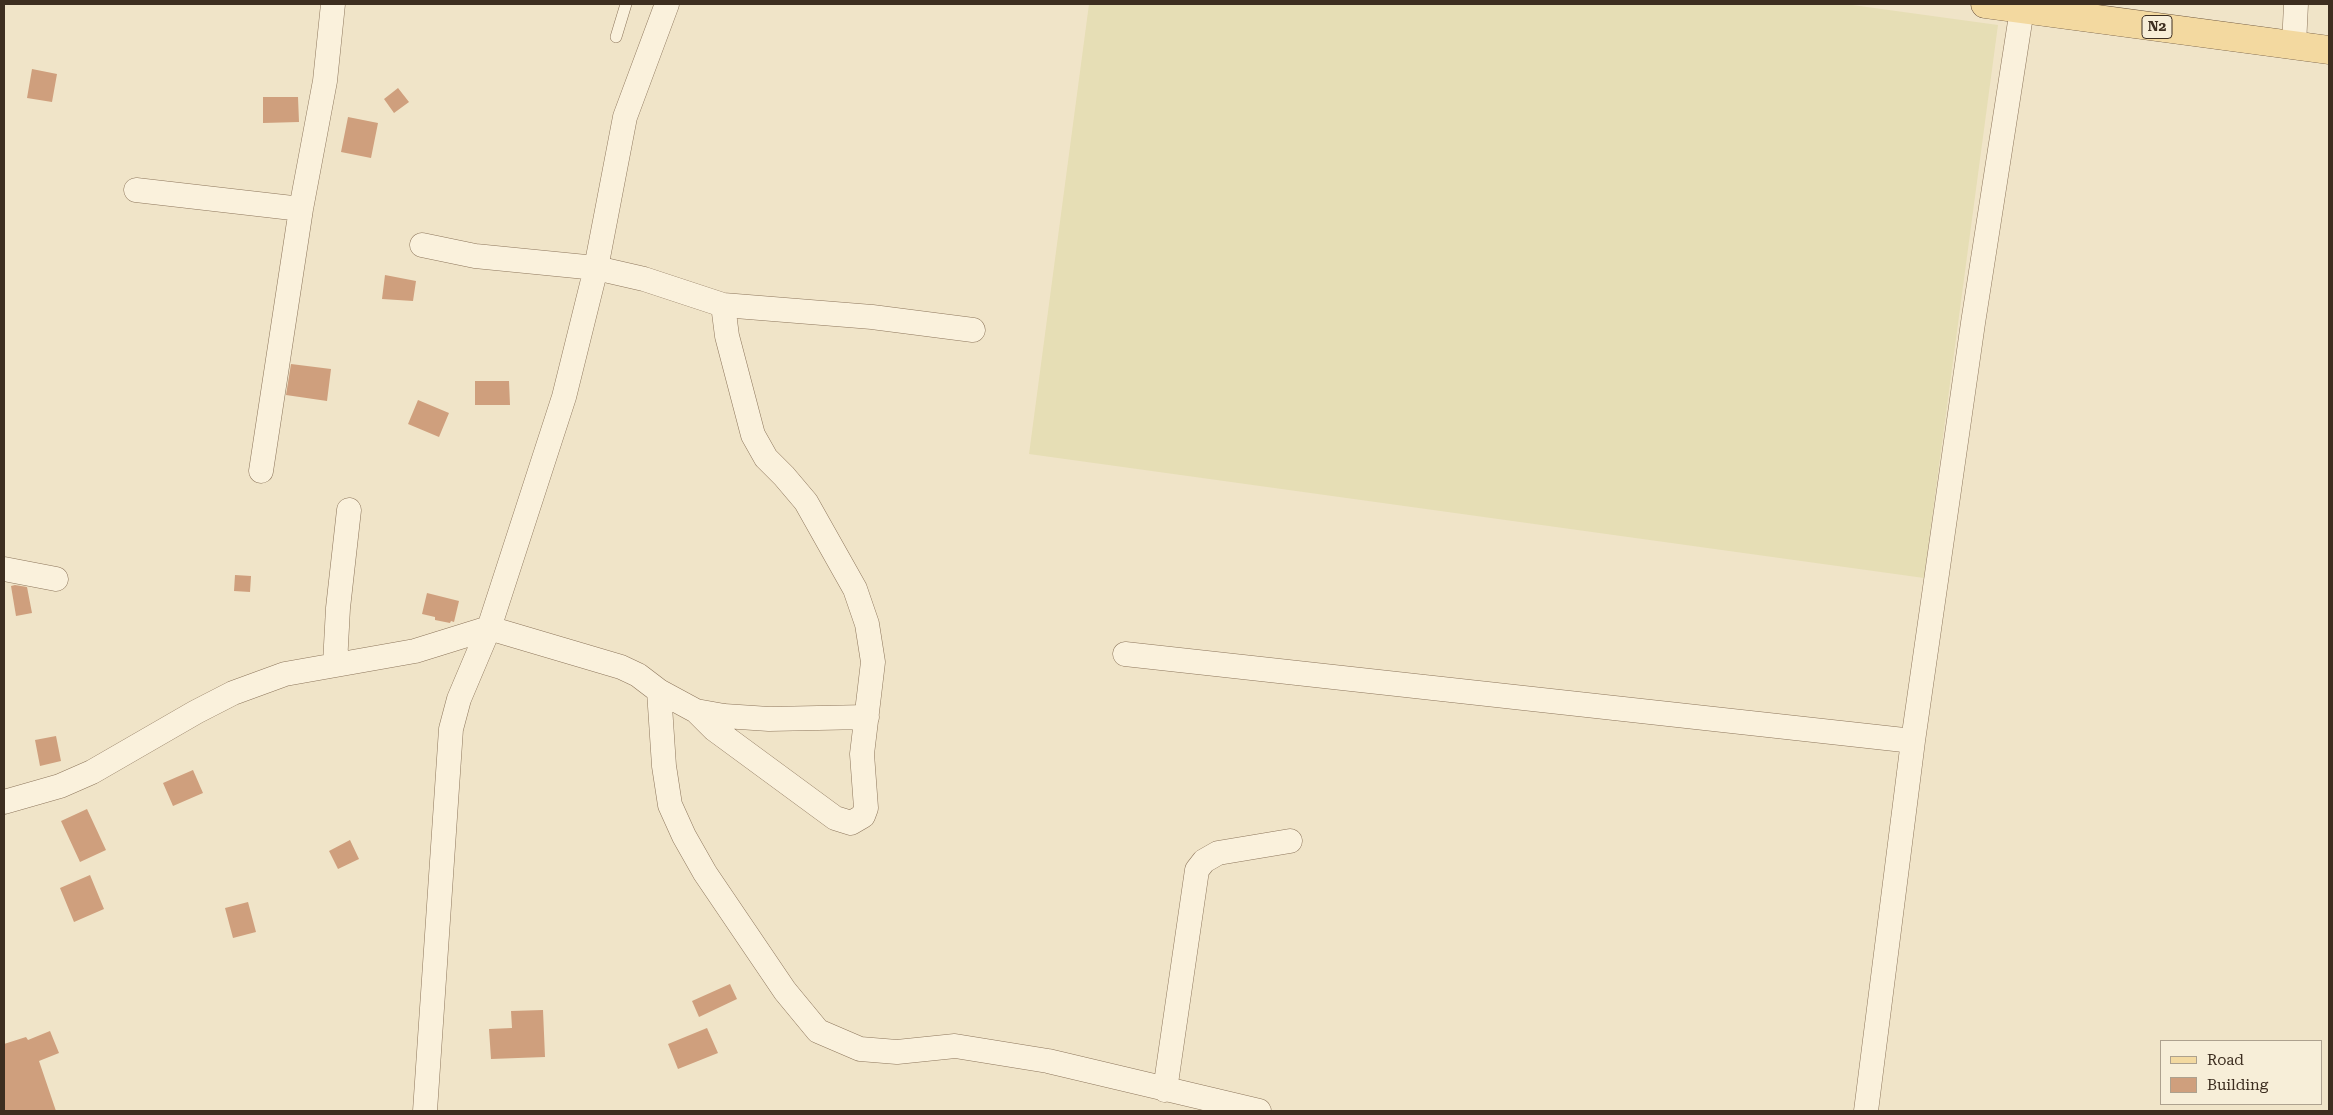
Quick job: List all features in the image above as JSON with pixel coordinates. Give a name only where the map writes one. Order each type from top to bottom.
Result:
[{"type":"main road","name":"N2","points":[[1985,4],[2329,50]]},
{"type":"street","points":[[261,471],[301,209],[325,82],[333,4]]},
{"type":"street","points":[[425,1111],[451,729],[459,699],[489,628],[564,397],[596,268],[625,117],[667,4]]},
{"type":"street","points":[[2294,45],[2296,4]]},
{"type":"street","points":[[1866,1111],[1913,741],[1973,323],[2022,9]]},
{"type":"street","points":[[136,190],[301,209]]},
{"type":"street","points":[[422,245],[476,256],[596,268],[644,279],[723,305],[872,317],[973,330]]},
{"type":"street","points":[[696,711],[714,729],[835,818],[851,823],[863,816],[866,808],[862,754],[873,662],[867,624],[855,589],[806,502],[766,458],[753,435],[727,336],[723,305]]},
{"type":"street","points":[[335,664],[338,608],[349,510]]},
{"type":"street","points":[[4,569],[56,579]]},
{"type":"street","points":[[4,802],[60,786],[92,772],[196,712],[233,694],[285,674],[415,651],[489,628],[622,667],[638,675],[659,692],[696,711],[724,716],[769,719],[867,716]]},
{"type":"street","points":[[1124,654],[1913,741]]},
{"type":"street","points":[[659,692],[664,766],[670,805],[684,836],[705,873],[780,983],[818,1031],[860,1049],[897,1052],[955,1046],[1048,1061],[1259,1111]]},
{"type":"street","points":[[1165,1090],[1197,870],[1204,861],[1218,853],[1290,841]]},
{"type":"lane","points":[[616,37],[626,4]]},
{"type":"shaded area","points":[[1089,4],[1845,4],[1998,25],[1924,578],[1029,454]]},
{"type":"building","points":[[32,69],[57,74],[52,102],[27,98]]},
{"type":"building","points":[[398,88],[409,102],[394,113],[384,99]]},
{"type":"building","points":[[263,97],[298,97],[299,122],[263,123]]},
{"type":"building","points":[[348,117],[378,123],[371,158],[341,152]]},
{"type":"building","points":[[385,275],[416,281],[413,301],[382,299]]},
{"type":"building","points":[[291,364],[331,369],[327,401],[286,395]]},
{"type":"building","points":[[475,381],[509,381],[510,405],[475,405]]},
{"type":"building","points":[[418,400],[449,413],[439,437],[408,424]]},
{"type":"building","points":[[235,575],[251,576],[250,592],[234,591]]},
{"type":"building","points":[[11,586],[27,587],[32,613],[16,616]]},
{"type":"building","points":[[427,593],[459,601],[454,622],[435,620],[435,617],[422,614]]},
{"type":"building","points":[[56,736],[61,761],[40,766],[35,740]]},
{"type":"building","points":[[193,770],[203,793],[173,806],[163,783]]},
{"type":"building","points":[[87,809],[106,850],[80,862],[61,821]]},
{"type":"building","points":[[350,840],[359,859],[338,869],[329,851]]},
{"type":"building","points":[[90,875],[104,909],[74,922],[60,888]]},
{"type":"building","points":[[248,902],[256,932],[233,938],[225,908]]},
{"type":"building","points":[[730,984],[737,999],[699,1017],[692,1001]]},
{"type":"building","points":[[543,1010],[545,1057],[491,1059],[489,1029],[512,1028],[511,1011]]},
{"type":"building","points":[[707,1028],[718,1053],[678,1069],[668,1044]]},
{"type":"building","points":[[50,1031],[59,1053],[39,1061],[56,1111],[4,1111],[4,1044],[26,1037],[28,1040]]}]
